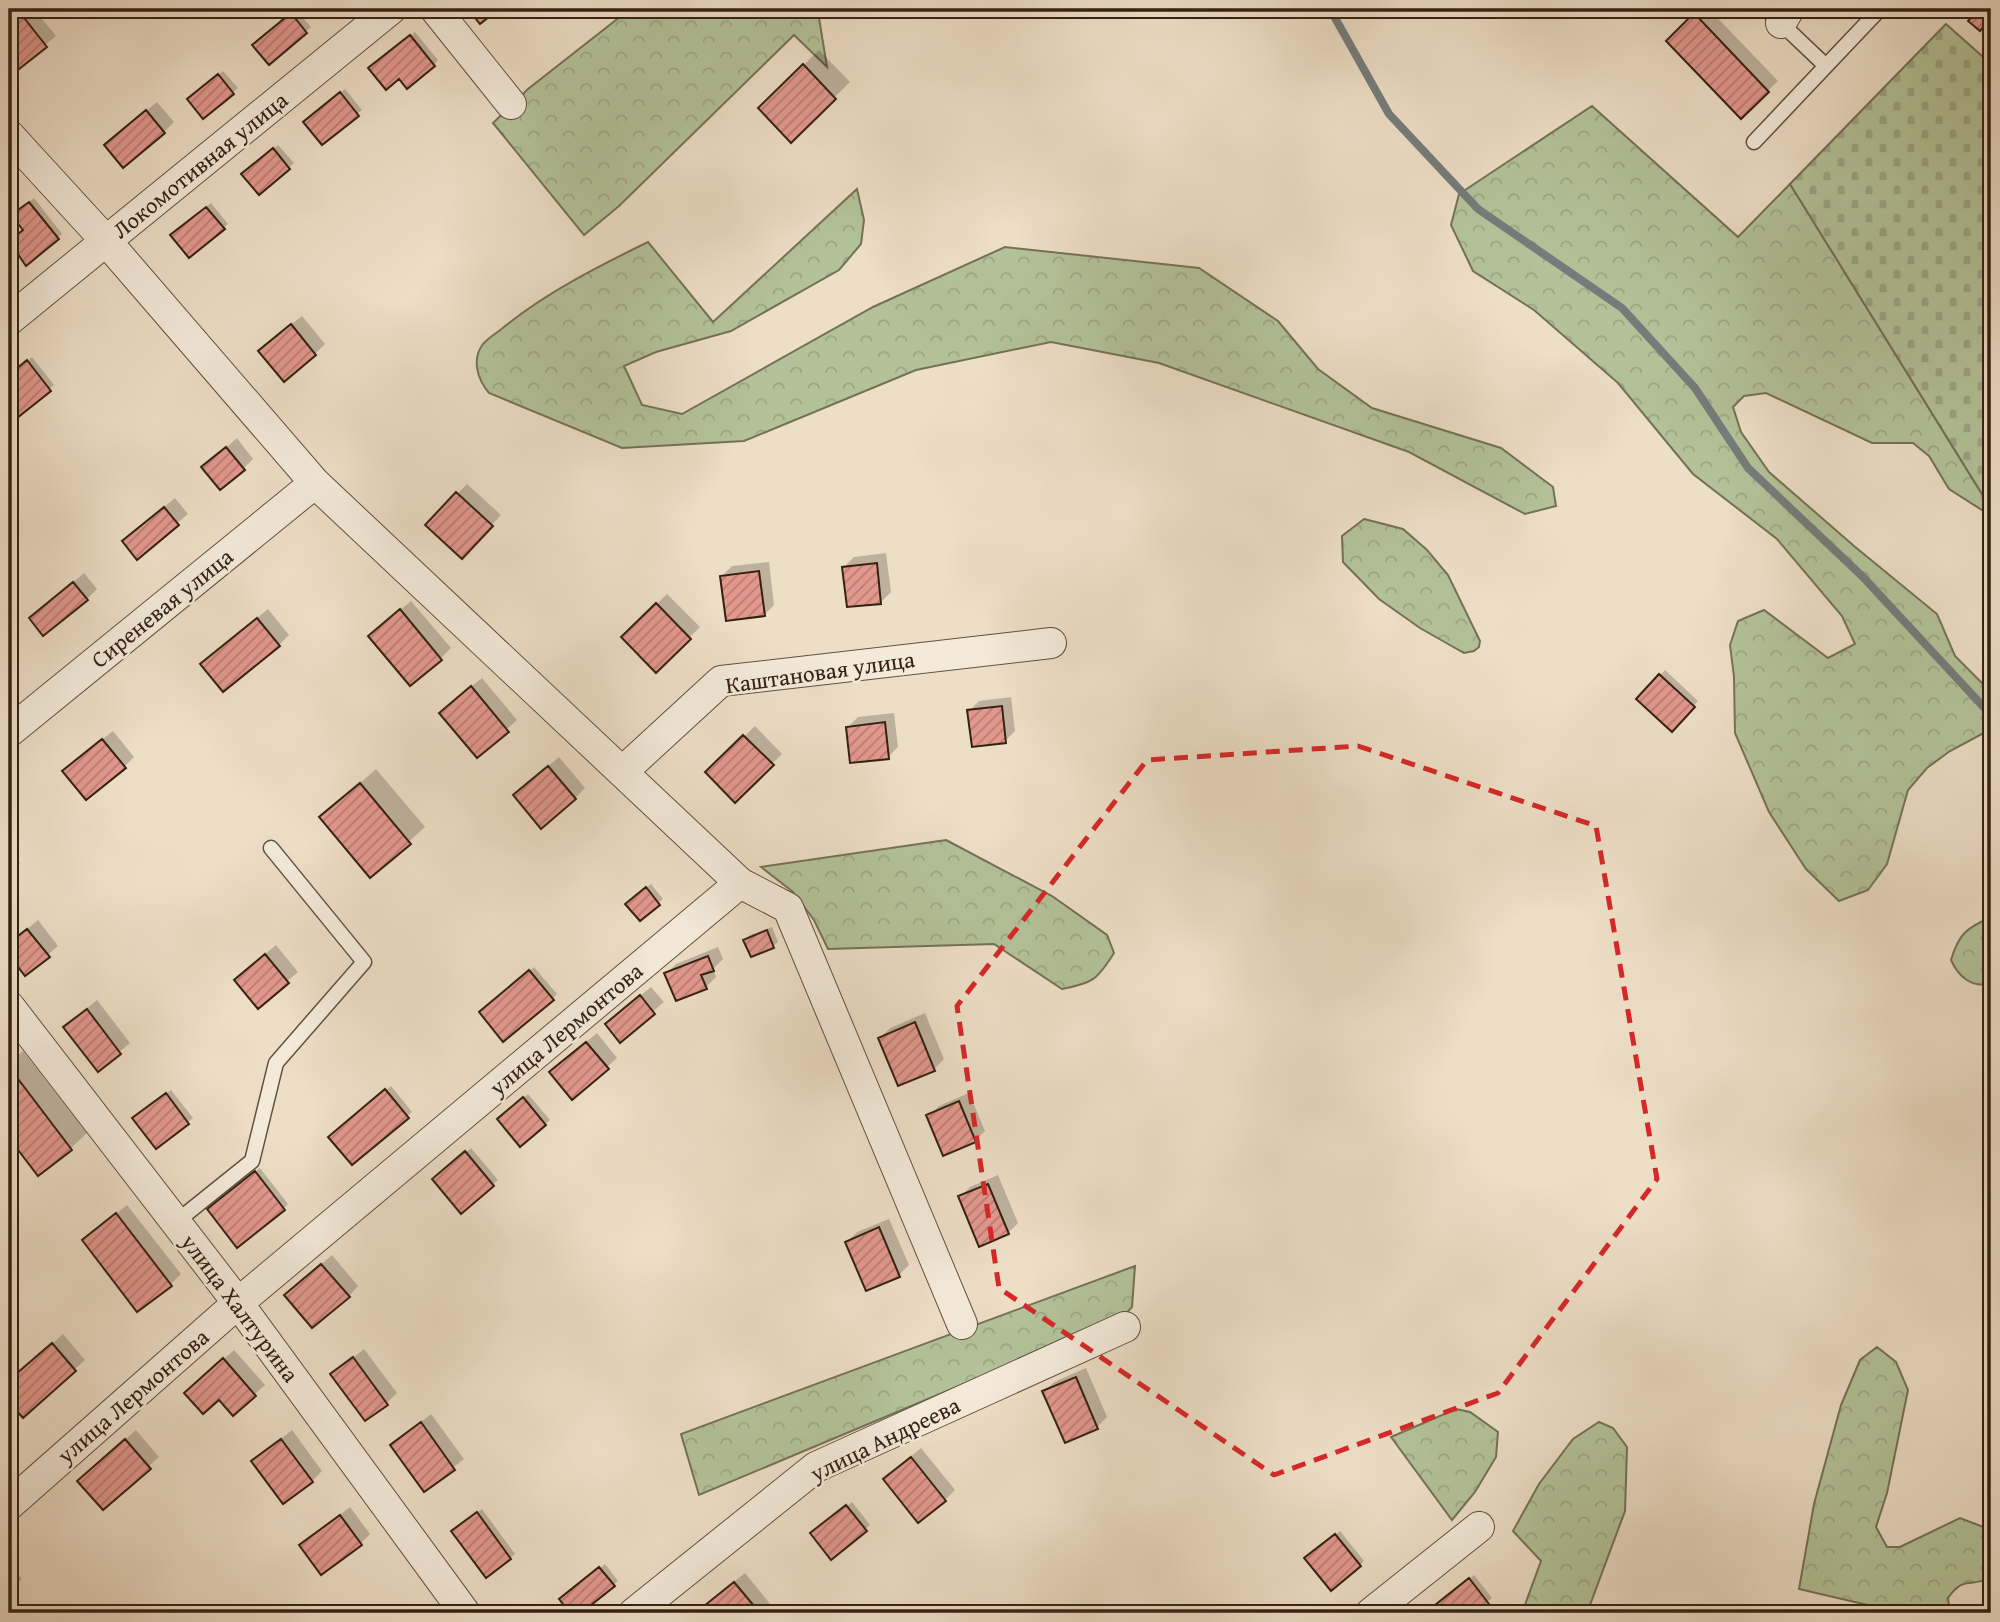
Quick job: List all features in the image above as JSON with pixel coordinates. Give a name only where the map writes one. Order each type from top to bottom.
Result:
[{"type":"street","name":"Локомотивная улица","points":[[9,320],[391,9]]},
{"type":"street","points":[[435,9],[511,104]]},
{"type":"street","points":[[9,135],[107,242],[315,484],[740,883],[788,908],[962,1324]]},
{"type":"street","name":"Сиреневая улица","points":[[9,732],[315,484]]},
{"type":"street","name":"Каштановая улица","points":[[622,772],[721,681],[1051,643]]},
{"type":"street","name":"улица Лермонтова","points":[[9,1505],[238,1303],[740,883]]},
{"type":"street","name":"улица Халтурина","points":[[9,1006],[238,1303],[465,1613]]},
{"type":"street","name":"улица Андреева","points":[[634,1613],[816,1467],[1125,1327]]},
{"type":"street","points":[[1371,1613],[1479,1527]]},
{"type":"lane","points":[[1754,142],[1880,9]]},
{"type":"lane","points":[[1779,13],[1826,66]]},
{"type":"lane","points":[[176,1222],[252,1161],[276,1063],[365,962],[271,848]]},
{"type":"highlighted area","points":[[1358,746],[1596,826],[1657,1179],[1498,1393],[1274,1475],[999,1288],[957,1006],[1147,760]]},
{"type":"green space","points":[[630,9],[820,9],[827,67],[794,35],[619,206],[584,235],[493,123],[528,89]]},
{"type":"green space","points":[[1946,24],[1991,64],[1991,501],[1987,502],[1790,184]]},
{"type":"green space","points":[[1592,106],[1738,237],[1790,184],[1987,502],[1991,501],[1991,513],[1985,512],[1949,489],[1929,456],[1913,443],[1872,443],[1766,393],[1744,396],[1733,407],[1741,432],[1769,472],[1937,614],[1955,656],[1985,686],[1991,699],[1991,720],[1982,734],[1950,751],[1927,768],[1908,790],[1887,864],[1868,890],[1839,901],[1806,869],[1769,812],[1735,733],[1734,677],[1730,645],[1738,621],[1764,610],[1828,658],[1855,644],[1842,616],[1777,539],[1693,474],[1618,383],[1534,310],[1473,271],[1451,225],[1459,194]]},
{"type":"green space","points":[[857,189],[864,220],[861,244],[839,270],[731,331],[656,352],[624,366],[642,405],[682,414],[873,307],[1005,247],[1199,268],[1278,321],[1318,369],[1372,408],[1501,448],[1553,487],[1556,506],[1525,514],[1409,452],[1159,363],[1051,342],[916,370],[744,441],[622,448],[489,393],[482,382],[477,370],[477,357],[483,344],[556,291],[648,242],[713,322]]},
{"type":"green space","points":[[1364,519],[1403,529],[1427,550],[1448,575],[1480,641],[1479,647],[1464,653],[1420,628],[1379,599],[1343,562],[1342,536]]},
{"type":"green space","points":[[946,840],[1052,896],[1107,935],[1114,953],[1098,975],[1081,985],[1062,989],[994,944],[828,949],[814,920],[793,892],[761,867]]},
{"type":"green space","points":[[1991,917],[1991,983],[1972,983],[1962,976],[1951,960],[1957,943],[1965,932]]},
{"type":"green space","points":[[1135,1266],[1132,1307],[1123,1317],[699,1495],[681,1434]]},
{"type":"green space","points":[[1877,1347],[1896,1362],[1908,1390],[1887,1493],[1876,1527],[1887,1547],[1900,1547],[1960,1518],[1986,1528],[1991,1534],[1991,1577],[1959,1586],[1948,1598],[1950,1613],[1902,1613],[1799,1589],[1814,1504],[1841,1405],[1860,1360]]},
{"type":"green space","points":[[1456,1409],[1470,1412],[1498,1432],[1496,1457],[1475,1492],[1452,1520],[1391,1437]]},
{"type":"green space","points":[[1599,1422],[1613,1428],[1627,1447],[1625,1511],[1587,1613],[1522,1613],[1541,1561],[1513,1531],[1539,1484],[1573,1439]]},
{"type":"building","points":[[17,9],[47,47],[9,77],[9,11]]},
{"type":"building","points":[[468,9],[489,9],[486,11],[490,16],[480,24]]},
{"type":"building","points":[[1979,9],[1991,18],[1980,31],[1968,21]]},
{"type":"building","points":[[291,13],[307,33],[269,65],[252,45]]},
{"type":"building","points":[[1694,13],[1769,92],[1741,119],[1666,41]]},
{"type":"building","points":[[410,35],[435,66],[407,89],[399,79],[386,90],[368,68]]},
{"type":"building","points":[[803,64],[836,99],[791,143],[758,108]]},
{"type":"building","points":[[218,74],[234,94],[203,119],[187,99]]},
{"type":"building","points":[[340,92],[359,116],[322,145],[303,122]]},
{"type":"building","points":[[146,110],[165,133],[123,168],[104,145]]},
{"type":"building","points":[[273,148],[290,169],[259,195],[241,174]]},
{"type":"building","points":[[29,202],[59,239],[26,266],[9,241],[23,230],[11,215]]},
{"type":"building","points":[[206,207],[225,229],[189,258],[170,235]]},
{"type":"building","points":[[291,324],[316,355],[284,382],[258,351]]},
{"type":"building","points":[[27,360],[51,391],[17,418],[9,408],[9,375]]},
{"type":"building","points":[[226,447],[245,470],[220,490],[201,467]]},
{"type":"building","points":[[456,492],[493,526],[462,559],[425,525]]},
{"type":"building","points":[[164,507],[179,525],[137,560],[122,541]]},
{"type":"building","points":[[877,563],[881,604],[847,607],[842,567]]},
{"type":"building","points":[[759,571],[765,616],[726,621],[720,576]]},
{"type":"building","points":[[73,582],[88,600],[43,636],[29,618]]},
{"type":"building","points":[[656,603],[691,639],[656,673],[621,637]]},
{"type":"building","points":[[400,609],[442,660],[410,686],[368,636]]},
{"type":"building","points":[[257,618],[280,646],[223,692],[200,664]]},
{"type":"building","points":[[1659,674],[1695,707],[1672,732],[1636,699]]},
{"type":"building","points":[[471,686],[509,732],[477,758],[439,713]]},
{"type":"building","points":[[1002,706],[1006,743],[972,747],[967,710]]},
{"type":"building","points":[[885,722],[889,759],[850,763],[846,727]]},
{"type":"building","points":[[743,735],[774,765],[735,803],[705,772]]},
{"type":"building","points":[[102,739],[126,768],[86,800],[62,771]]},
{"type":"building","points":[[548,766],[576,799],[541,829],[513,795]]},
{"type":"building","points":[[360,783],[411,844],[370,878],[319,817]]},
{"type":"building","points":[[646,887],[660,905],[640,921],[625,904]]},
{"type":"building","points":[[27,929],[50,957],[25,976],[9,955],[9,943]]},
{"type":"building","points":[[767,930],[774,948],[751,957],[743,940]]},
{"type":"building","points":[[265,954],[289,983],[258,1009],[234,980]]},
{"type":"building","points":[[708,956],[714,971],[701,975],[707,989],[676,1001],[664,973]]},
{"type":"building","points":[[529,970],[554,1000],[503,1042],[479,1012]]},
{"type":"building","points":[[640,995],[655,1014],[620,1043],[605,1024]]},
{"type":"building","points":[[87,1009],[121,1054],[98,1072],[63,1027]]},
{"type":"building","points":[[915,1022],[935,1071],[898,1086],[878,1038]]},
{"type":"building","points":[[586,1042],[609,1069],[572,1100],[549,1072]]},
{"type":"building","points":[[9,1067],[72,1150],[38,1176],[9,1138]]},
{"type":"building","points":[[385,1089],[409,1118],[352,1165],[328,1137]]},
{"type":"building","points":[[166,1093],[189,1124],[156,1149],[132,1118]]},
{"type":"building","points":[[523,1097],[546,1125],[520,1147],[497,1119]]},
{"type":"building","points":[[959,1101],[976,1142],[943,1156],[926,1115]]},
{"type":"building","points":[[465,1151],[494,1186],[461,1214],[432,1179]]},
{"type":"building","points":[[255,1171],[285,1210],[237,1248],[207,1209]]},
{"type":"building","points":[[988,1184],[1009,1234],[979,1247],[958,1196]]},
{"type":"building","points":[[116,1213],[172,1286],[137,1312],[82,1240]]},
{"type":"building","points":[[879,1227],[900,1277],[866,1291],[845,1242]]},
{"type":"building","points":[[321,1264],[350,1297],[312,1328],[284,1295]]},
{"type":"building","points":[[52,1343],[76,1371],[23,1418],[9,1402],[9,1380]]},
{"type":"building","points":[[353,1357],[388,1405],[365,1421],[330,1374]]},
{"type":"building","points":[[223,1358],[256,1396],[233,1416],[219,1400],[203,1414],[184,1393]]},
{"type":"building","points":[[1076,1377],[1098,1429],[1065,1443],[1042,1391]]},
{"type":"building","points":[[421,1422],[455,1470],[424,1492],[390,1445]]},
{"type":"building","points":[[125,1439],[151,1469],[103,1510],[77,1481]]},
{"type":"building","points":[[281,1439],[313,1482],[283,1504],[251,1461]]},
{"type":"building","points":[[911,1457],[946,1501],[918,1523],[883,1479]]},
{"type":"building","points":[[846,1505],[867,1531],[831,1560],[810,1533]]},
{"type":"building","points":[[477,1512],[511,1559],[486,1578],[451,1531]]},
{"type":"building","points":[[340,1515],[362,1545],[321,1575],[299,1545]]},
{"type":"building","points":[[1335,1534],[1361,1566],[1331,1591],[1304,1558]]},
{"type":"building","points":[[599,1567],[615,1586],[581,1613],[570,1613],[559,1599]]},
{"type":"building","points":[[1469,1578],[1489,1604],[1477,1613],[1425,1613]]},
{"type":"building","points":[[734,1582],[760,1613],[702,1613],[699,1610]]},
{"type":"waterway","points":[[1330,9],[1389,114],[1478,209],[1622,308],[1695,388],[1748,468],[1863,577],[1991,715]]}]
